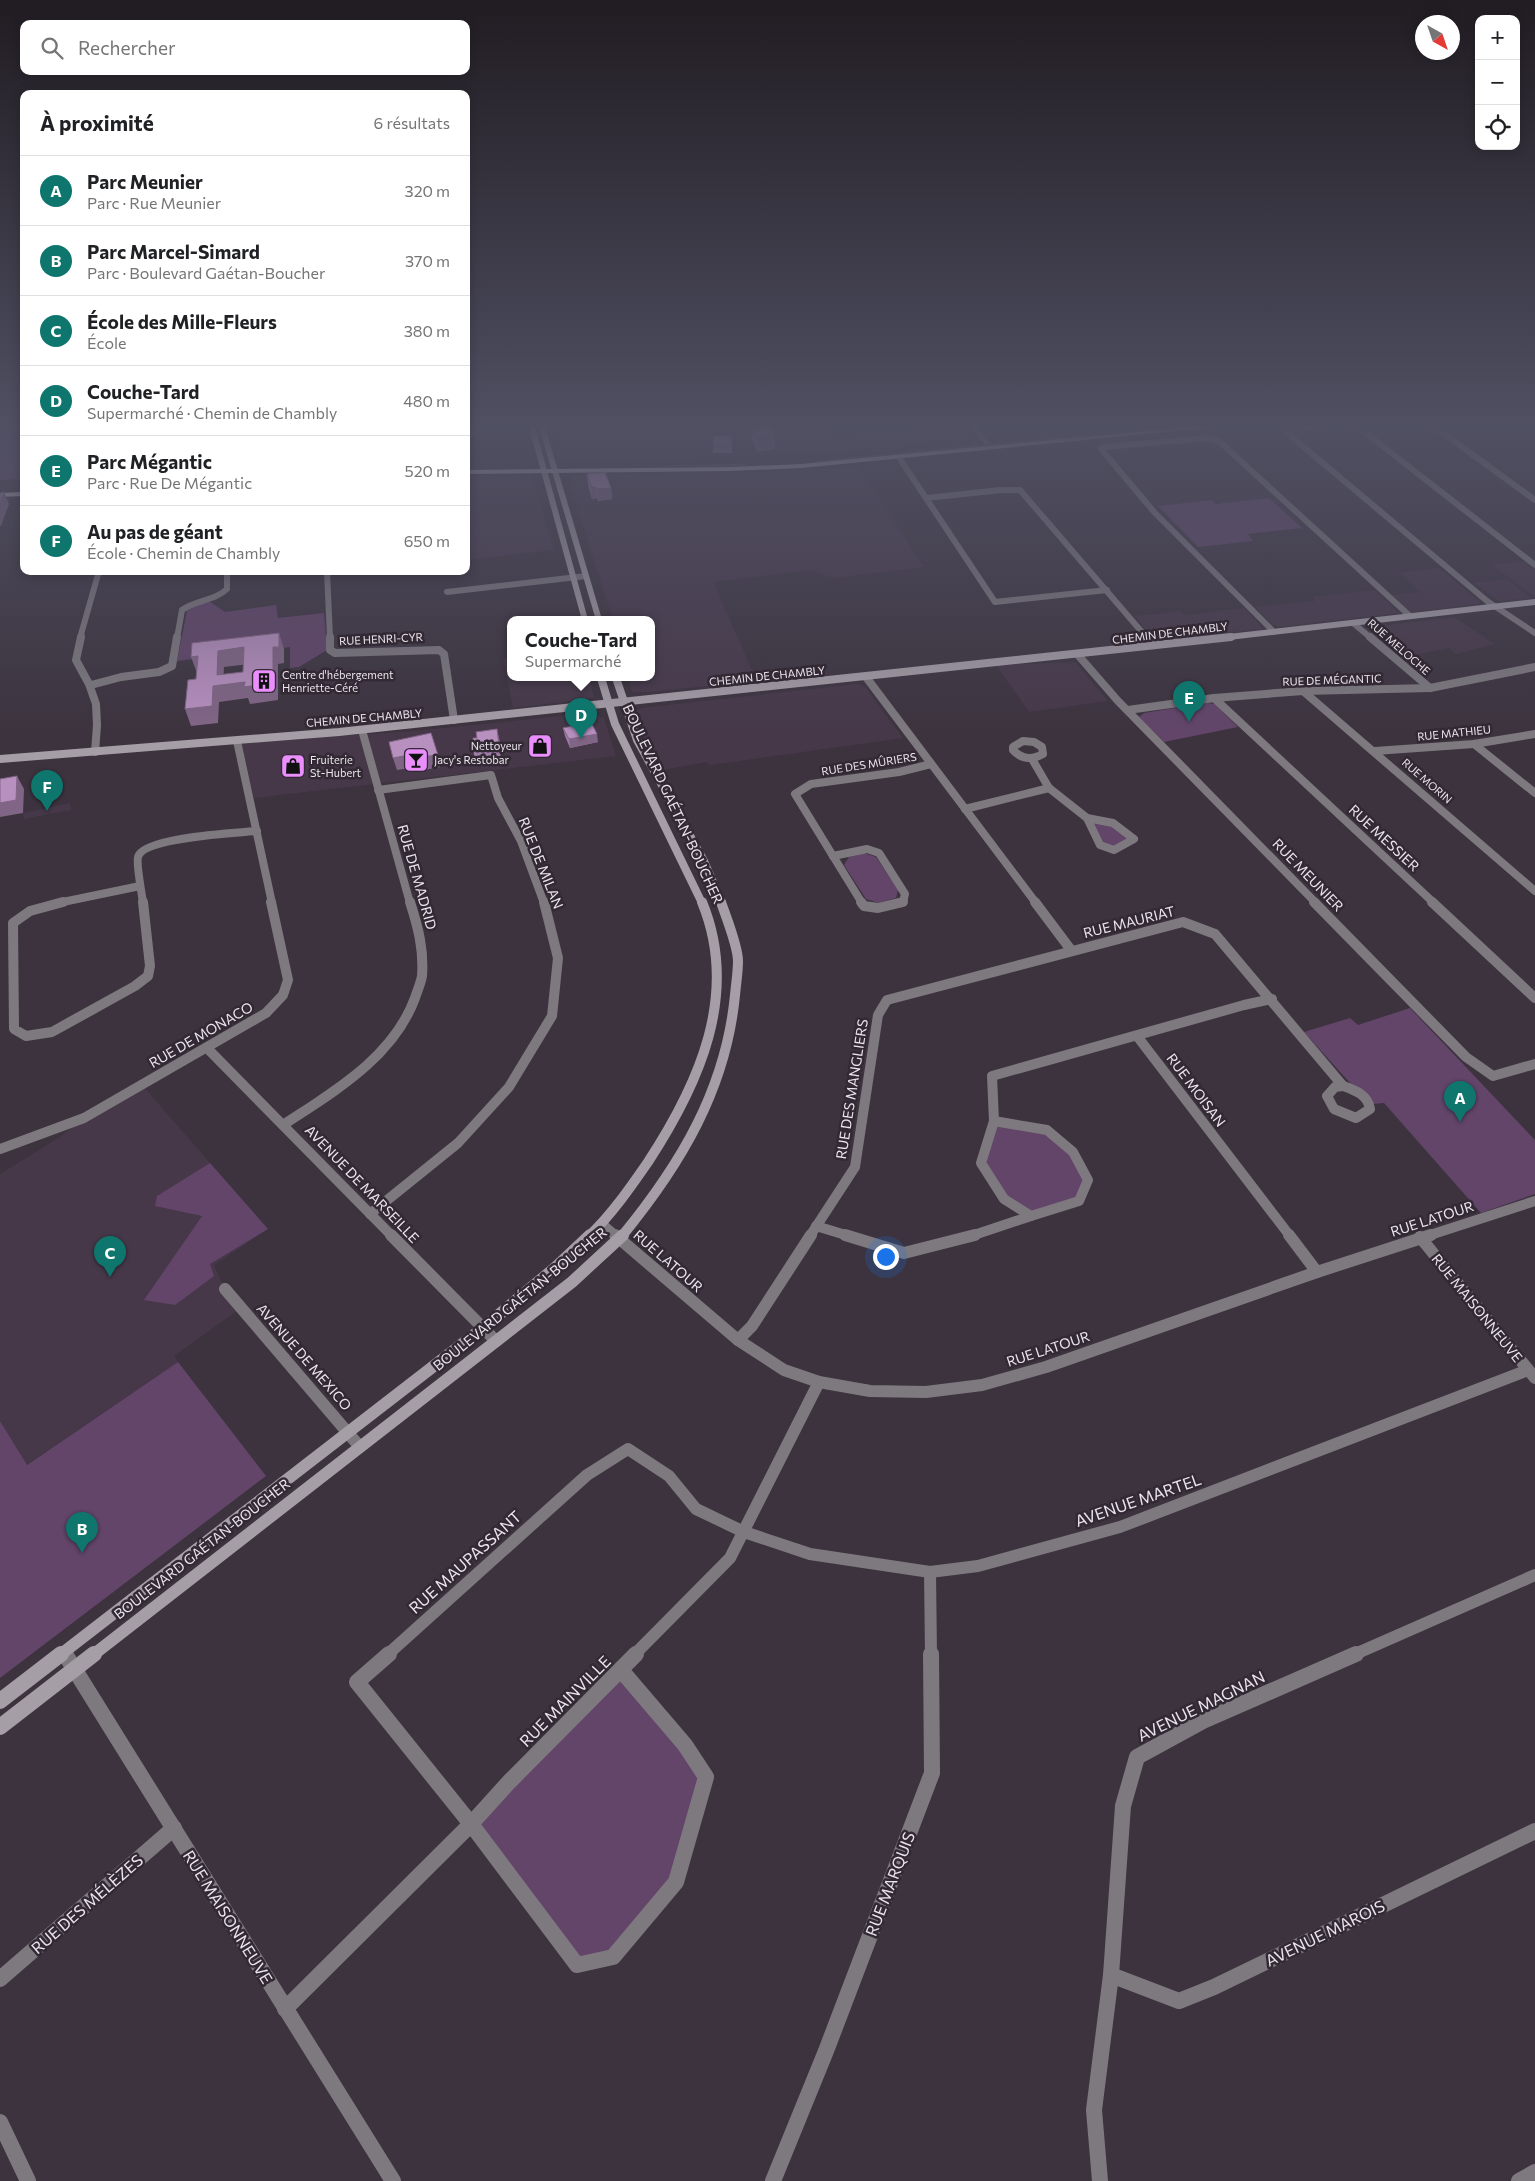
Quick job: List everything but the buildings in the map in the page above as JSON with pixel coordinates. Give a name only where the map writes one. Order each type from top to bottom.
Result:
[{"type":"street","points":[[559,529],[584,616]]},
{"type":"street","points":[[566,529],[575,540]]},
{"type":"street","points":[[572,529],[598,616]]},
{"type":"street","points":[[946,529],[995,602],[1108,590]]},
{"type":"street","points":[[1054,529],[1154,645]]},
{"type":"street","points":[[1171,529],[1274,632]]},
{"type":"street","points":[[1314,529],[1410,616]]},
{"type":"street","points":[[1400,529],[1487,602],[1535,634]]},
{"type":"street","points":[[1488,529],[1535,565]]},
{"type":"street","points":[[95,752],[98,708],[91,685],[76,660],[82,631],[99,575]]},
{"type":"street","points":[[91,685],[121,677],[159,672],[172,666],[182,610],[187,606],[222,594],[226,589],[227,575]]},
{"type":"street","name":"RUE HENRI-CYR","points":[[328,575],[330,650],[335,653],[345,654],[430,648],[439,650],[444,654],[454,720]]},
{"type":"street","points":[[447,592],[586,576]]},
{"type":"street","name":"CHEMIN DE CHAMBLY","points":[[0,759],[362,730],[1078,655],[1535,602]]},
{"type":"street","name":"RUE MELOCHE","points":[[1354,623],[1430,688]]},
{"type":"street","name":"RUE MEUNIER","points":[[1078,655],[1128,710],[1466,1058],[1493,1076],[1535,1064]]},
{"type":"street","name":"RUE DE MÉGANTIC","points":[[1128,710],[1214,698],[1303,691],[1430,688],[1535,667]]},
{"type":"street","name":"RUE MAURIAT","points":[[866,677],[1071,950],[1183,922],[1215,934],[1272,999],[1343,1086]]},
{"type":"street","name":"BOULEVARD GAÉTAN-BOUCHER","points":[[0,1701],[483,1328],[555,1268],[602,1224],[632,1186],[674,1122],[704,1054],[715,1011],[717,957],[710,922],[696,888],[615,724],[602,681]]},
{"type":"street","name":"BOULEVARD GAÉTAN-BOUCHER","points":[[0,1727],[572,1282],[620,1239],[646,1208],[680,1158],[708,1104],[724,1056],[733,1015],[738,959],[719,894],[704,861],[638,740],[623,703],[617,681]]},
{"type":"street","name":"RUE MORIN","points":[[1303,691],[1535,890]]},
{"type":"street","name":"RUE MESSIER","points":[[1214,698],[1535,998]]},
{"type":"street","name":"RUE DE MADRID","points":[[283,1125],[352,1079],[389,1042],[409,1014],[422,978],[421,938],[400,872],[362,730]]},
{"type":"street","name":"RUE MATHIEU","points":[[1375,751],[1474,744],[1535,734]]},
{"type":"street","name":"RUE DE MONACO","points":[[0,1149],[84,1118],[266,1014],[283,995],[288,980],[238,741]]},
{"type":"street","points":[[1474,744],[1535,793]]},
{"type":"street","points":[[1032,759],[1049,788],[1087,818],[1100,845],[1114,850],[1134,840],[1124,828],[1111,821],[1087,818]]},
{"type":"street","name":"RUE DES MÛRIERS","points":[[833,856],[867,849],[879,853],[906,894],[903,902],[878,908],[864,906],[833,856],[795,794],[811,784],[899,772],[931,764]]},
{"type":"street","name":"RUE DE MILAN","points":[[370,1214],[458,1143],[509,1087],[552,1016],[558,958],[546,908],[521,841],[498,798],[491,775],[378,790]]},
{"type":"street","points":[[965,809],[1049,788]]},
{"type":"street","points":[[140,886],[66,901],[30,911],[13,923],[14,1029],[26,1036],[52,1032],[135,986],[148,976],[150,966],[138,858],[143,849],[160,842],[257,830]]},
{"type":"street","name":"RUE DES MANGLIERS","points":[[738,1340],[752,1326],[855,1167],[878,1015],[887,1000],[1071,950]]},
{"type":"street","points":[[1031,1216],[1004,1199],[980,1163],[994,1121],[992,1076],[1244,1005],[1272,999]]},
{"type":"street","name":"RUE MOISAN","points":[[1137,1036],[1317,1272]]},
{"type":"street","name":"AVENUE DE MARSEILLE","points":[[207,1048],[496,1341]]},
{"type":"street","points":[[816,1226],[904,1253],[959,1240],[1079,1202],[1088,1180],[1073,1152],[1047,1130],[994,1121]]},
{"type":"street","name":"RUE LATOUR","points":[[602,1224],[738,1340],[784,1370],[818,1382],[870,1391],[916,1392],[982,1385],[1046,1367],[1420,1237],[1535,1201]]},
{"type":"street","name":"RUE MAISONNEUVE","points":[[1420,1237],[1532,1374]]},
{"type":"street","name":"AVENUE DE MEXICO","points":[[225,1289],[360,1447]]},
{"type":"street","name":"AVENUE MARTEL","points":[[744,1532],[810,1554],[930,1572],[978,1566],[1120,1527],[1532,1374]]},
{"type":"street","name":"RUE MAINVILLE","points":[[286,2009],[471,1824],[509,1782],[730,1558],[818,1382]]},
{"type":"street","name":"RUE MAUPASSANT","points":[[471,1824],[357,1682],[587,1475],[628,1449],[669,1476],[696,1509],[744,1532]]},
{"type":"street","name":"RUE MARQUIS","points":[[773,2181],[826,2050],[932,1773],[930,1572]]},
{"type":"street","name":"AVENUE MAGNAN","points":[[1100,2181],[1094,2110],[1111,1975],[1124,1806],[1137,1756],[1202,1721],[1535,1574]]},
{"type":"street","name":"RUE MAISONNEUVE","points":[[64,1652],[393,2181]]},
{"type":"street","points":[[471,1824],[578,1966],[613,1958],[676,1882],[706,1777],[685,1744],[621,1670]]},
{"type":"street","name":"RUE DES MÉLÈZES","points":[[0,1979],[174,1828]]},
{"type":"street","name":"AVENUE MAROIS","points":[[1111,1975],[1179,2001],[1214,1987],[1535,1831]]},
{"type":"street","points":[[0,2122],[28,2181]]},
{"type":"street","points":[[1519,2181],[1535,2172]]},
{"type":"shaded area","points":[[470,529],[548,529],[554,550],[470,560]]},
{"type":"shaded area","points":[[584,529],[899,529],[924,567],[833,578],[811,570],[713,582],[757,681],[650,692],[632,692],[630,681],[655,681],[655,616],[612,616]]},
{"type":"shaded area","points":[[1180,529],[1295,529],[1248,534],[1253,541],[1198,547]]},
{"type":"shaded area","points":[[1525,561],[1535,569],[1535,597],[1492,565]]},
{"type":"shaded area","points":[[1439,568],[1480,602],[1478,604],[1411,612],[1392,595],[1421,592],[1399,573]]},
{"type":"shaded area","points":[[1507,579],[1531,598],[1499,601],[1474,583]]},
{"type":"shaded area","points":[[1375,590],[1399,613],[1278,627],[1272,624],[1256,607],[1315,601],[1313,597]]},
{"type":"shaded area","points":[[209,601],[225,612],[276,605],[278,618],[324,613],[327,650],[299,667],[290,668],[290,647],[177,661],[188,606]]},
{"type":"shaded area","points":[[1244,608],[1263,629],[1160,640],[1153,639],[1135,616],[1181,611],[1184,615]]},
{"type":"shaded area","points":[[1454,617],[1495,644],[1456,654],[1449,648],[1405,657],[1370,630],[1373,627]]},
{"type":"shaded area","points":[[503,658],[507,658],[507,678]]},
{"type":"shaded area","points":[[1075,662],[1108,701],[1029,712],[996,665]]},
{"type":"shaded area","points":[[508,681],[591,681],[594,698],[513,708]]},
{"type":"shaded area","points":[[858,684],[865,687],[903,738],[710,765],[706,762],[657,771],[635,712],[641,708]]},
{"type":"shaded area","points":[[1207,703],[1215,704],[1238,727],[1164,742],[1139,717],[1144,713]]},
{"type":"shaded area","points":[[591,713],[604,718],[616,756],[254,798],[241,742],[415,731]]},
{"type":"shaded area","points":[[70,803],[71,810],[24,819],[23,813]]},
{"type":"shaded area","points":[[1090,820],[1110,822],[1131,839],[1113,848],[1103,843]]},
{"type":"shaded area","points":[[864,853],[876,857],[898,890],[896,898],[879,903],[866,899],[844,865],[849,857]]},
{"type":"shaded area","points":[[1410,1008],[1535,1140],[1535,1194],[1481,1213],[1384,1103],[1373,1104],[1351,1084],[1304,1032],[1350,1018],[1358,1025]]},
{"type":"shaded area","points":[[142,1085],[268,1229],[214,1265],[225,1289],[241,1308],[174,1356],[178,1362],[26,1465],[0,1421],[0,1174],[60,1137],[84,1118]]},
{"type":"shaded area","points":[[994,1121],[1047,1130],[1073,1152],[1088,1180],[1079,1201],[1031,1216],[1004,1199],[981,1163]]},
{"type":"shaded area","points":[[210,1163],[268,1229],[210,1264],[214,1276],[175,1305],[144,1300],[202,1216],[155,1206],[157,1196]]},
{"type":"shaded area","points":[[178,1362],[266,1476],[0,1678],[0,1421],[27,1465]]},
{"type":"shaded area","points":[[621,1670],[706,1777],[676,1882],[613,1957],[577,1965],[471,1824]]},
{"type":"place","name":"Centre d'hébergement Henriette-Céré","points":[[264,681]]},
{"type":"place","name":"Parc Mégantic","points":[[1189,722]]},
{"type":"place","name":"Couche-Tard","points":[[581,739]]},
{"type":"place","name":"Nettoyeur","points":[[540,746]]},
{"type":"place","name":"Jacy's Restobar","points":[[416,760]]},
{"type":"place","name":"Fruiterie St-Hubert","points":[[293,766]]},
{"type":"place","name":"Au pas de géant","points":[[47,811]]},
{"type":"place","name":"Parc Meunier","points":[[1460,1122]]},
{"type":"place","name":"École des Mille-Fleurs","points":[[110,1277]]},
{"type":"place","name":"Parc Marcel-Simard","points":[[82,1553]]}]
